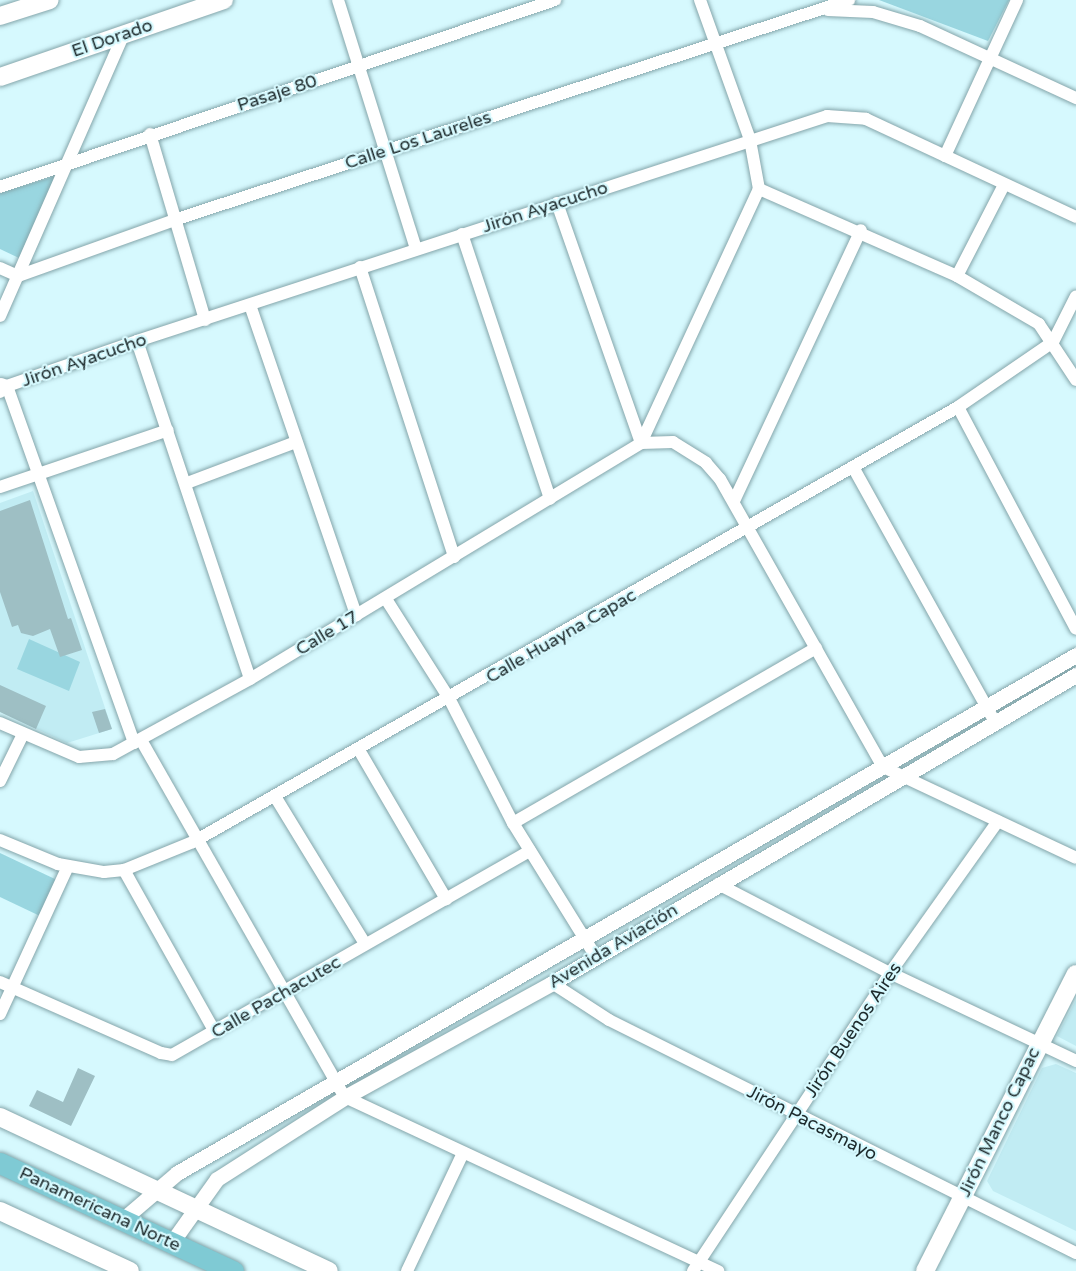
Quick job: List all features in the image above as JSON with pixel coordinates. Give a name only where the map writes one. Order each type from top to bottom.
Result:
[{"type":"highway","name":"Panamericana Norte","points":[[0,1163],[233,1271]]},
{"type":"main road","points":[[0,16],[50,0]]},
{"type":"main road","name":"El Dorado","points":[[0,77],[224,0]]},
{"type":"main road","name":"Jirón Manco Capac","points":[[925,1271],[1038,1043],[1076,974]]},
{"type":"main road","points":[[0,1117],[329,1271]]},
{"type":"main road","points":[[0,1211],[130,1271]]},
{"type":"street","points":[[338,0],[356,67],[386,150],[416,249]]},
{"type":"street","name":"Pasaje 80","points":[[0,187],[150,134],[555,0]]},
{"type":"street","points":[[641,443],[759,189],[750,140],[700,0]]},
{"type":"street","name":"Calle Los Laureles","points":[[18,276],[177,219],[849,0]]},
{"type":"street","points":[[945,156],[992,59],[1017,0]]},
{"type":"street","name":"Calle Los Laureles","points":[[819,10],[873,12],[955,40],[1076,98]]},
{"type":"street","points":[[0,316],[70,162],[124,34]]},
{"type":"street","name":"Jirón Ayacucho","points":[[2,387],[360,267],[827,116],[866,119],[1076,218]]},
{"type":"street","points":[[150,134],[205,320]]},
{"type":"street","points":[[957,276],[1004,185]]},
{"type":"street","points":[[759,189],[861,230],[957,276],[1040,324],[1076,380]]},
{"type":"street","points":[[557,203],[641,443]]},
{"type":"street","points":[[734,501],[861,230]]},
{"type":"street","points":[[462,234],[550,499]]},
{"type":"street","points":[[360,267],[454,557]]},
{"type":"street","points":[[0,268],[18,276]]},
{"type":"street","name":"Calle Huayna Capac","points":[[0,840],[68,867],[124,870],[198,840],[450,700],[958,407],[1053,342],[1076,296]]},
{"type":"street","points":[[250,305],[356,615]]},
{"type":"street","points":[[137,341],[187,483],[250,679]]},
{"type":"street","points":[[2,387],[38,474],[138,741],[198,840],[283,993],[345,1097],[696,1267],[718,1271]]},
{"type":"street","points":[[958,407],[1076,629]]},
{"type":"street","points":[[0,487],[168,430]]},
{"type":"street","points":[[187,483],[296,442]]},
{"type":"street","points":[[641,443],[673,442],[693,452],[706,463],[734,501],[750,528],[883,767],[1076,858]]},
{"type":"street","name":"Calle 17","points":[[0,723],[87,758],[113,754],[250,679],[386,599],[641,443]]},
{"type":"street","points":[[854,467],[995,722]]},
{"type":"street","points":[[386,599],[450,700],[513,823],[595,955]]},
{"type":"street","points":[[513,823],[816,648]]},
{"type":"street","name":"Avenida Aviación","points":[[122,1220],[155,1188],[582,937],[1076,655]]},
{"type":"street","name":"Avenida Aviación","points":[[172,1242],[217,1179],[345,1097],[552,983],[595,955],[1076,675]]},
{"type":"street","points":[[0,781],[23,734]]},
{"type":"street","points":[[359,750],[446,899]]},
{"type":"street","points":[[276,798],[365,944]]},
{"type":"street","name":"Jirón Buenos Aires","points":[[696,1267],[890,973],[998,822]]},
{"type":"street","name":"Calle Pachacutec","points":[[0,982],[161,1053],[181,1052],[530,851]]},
{"type":"street","points":[[0,1014],[68,867]]},
{"type":"street","points":[[124,870],[215,1032]]},
{"type":"street","points":[[718,884],[890,973],[1076,1061]]},
{"type":"street","name":"Jirón Pacasmayo","points":[[552,983],[609,1020],[1076,1253]]},
{"type":"street","points":[[407,1271],[463,1153]]},
{"type":"shaded area","points":[[879,0],[1009,0],[988,41]]},
{"type":"shaded area","points":[[56,176],[19,258],[0,249],[0,193]]},
{"type":"shaded area","points":[[33,491],[112,729],[67,743],[0,712],[0,503]]},
{"type":"shaded area","points":[[29,639],[80,662],[69,691],[17,669]]},
{"type":"shaded area","points":[[0,853],[57,880],[40,916],[0,897]]},
{"type":"shaded area","points":[[1076,1000],[1076,1046],[1057,1036]]},
{"type":"shaded area","points":[[1056,1064],[1076,1073],[1076,1231],[993,1191],[987,1181],[1042,1068]]},
{"type":"building","points":[[30,500],[68,619],[71,618],[82,650],[60,657],[50,629],[33,636],[21,633],[18,625],[12,627],[0,592],[0,511]]},
{"type":"building","points":[[0,685],[46,706],[36,729],[0,712]]},
{"type":"building","points":[[105,709],[112,729],[99,733],[92,712]]},
{"type":"building","points":[[78,1068],[95,1076],[71,1126],[29,1106],[37,1090],[63,1102]]}]
